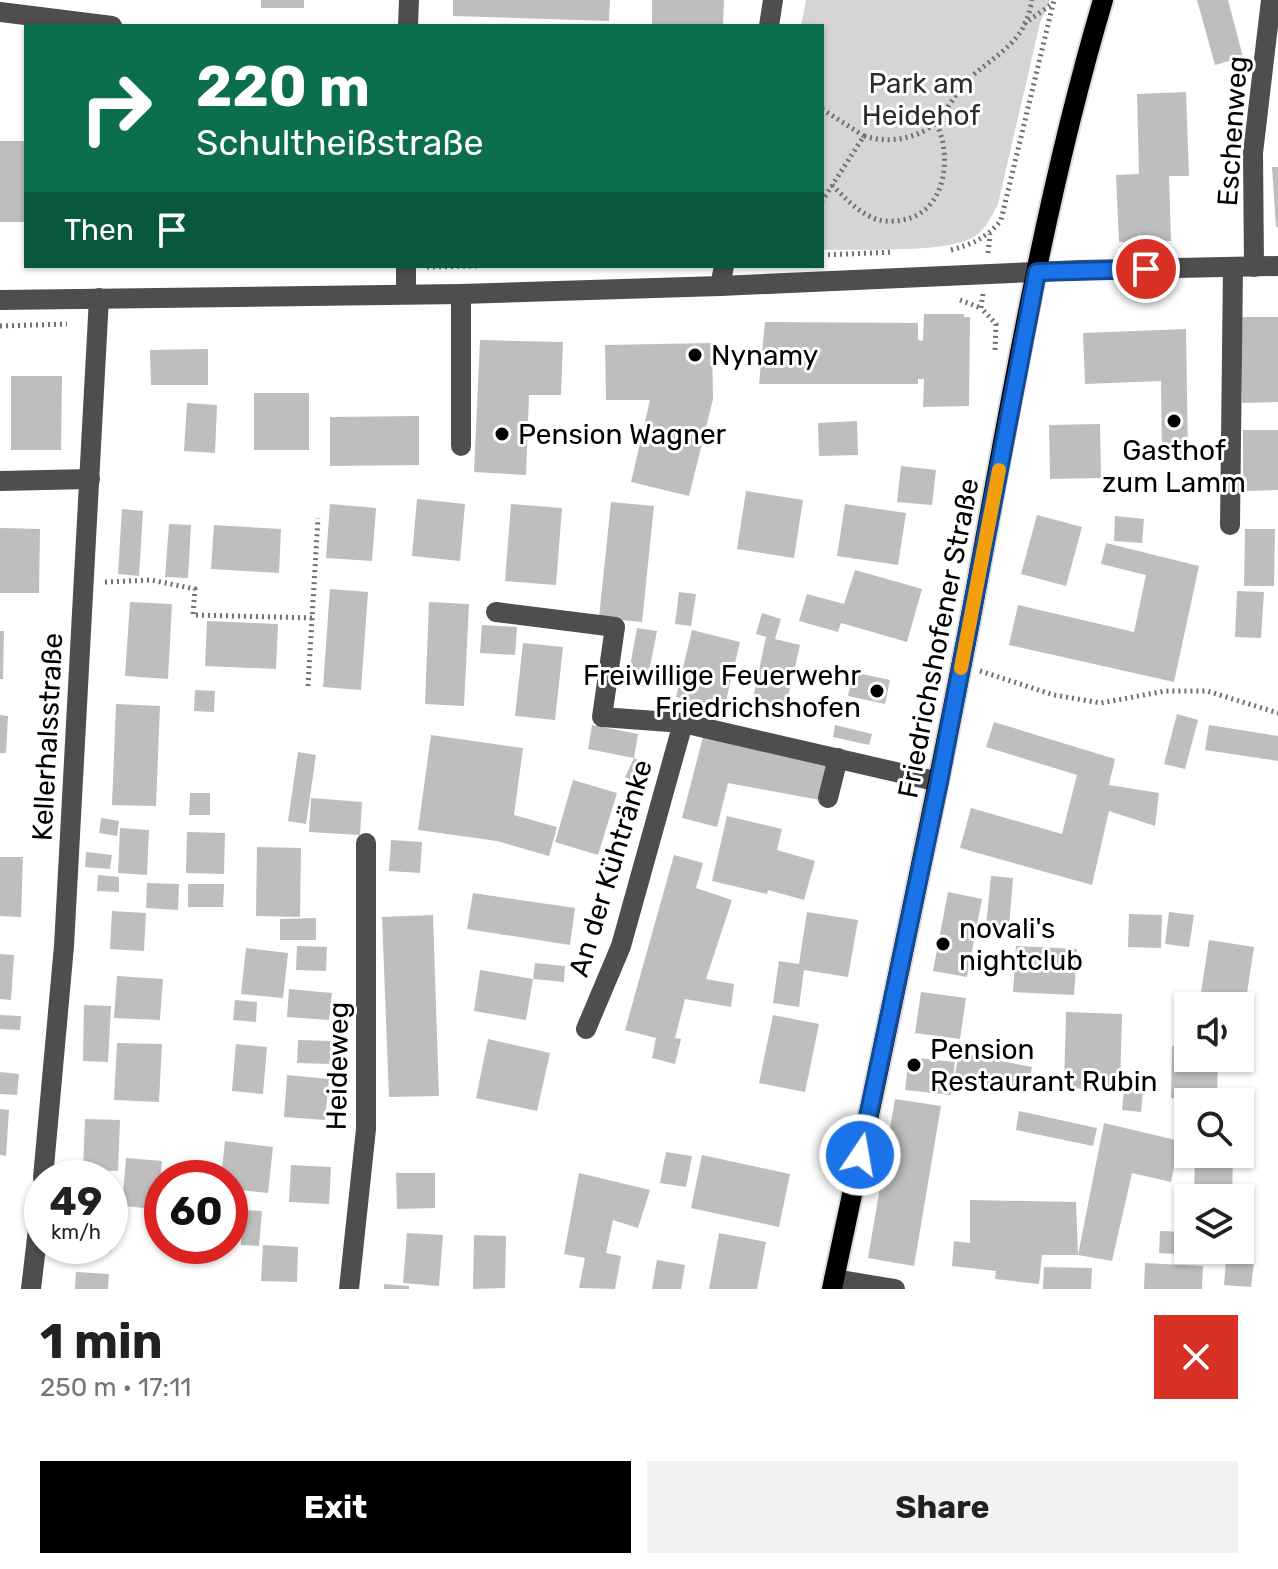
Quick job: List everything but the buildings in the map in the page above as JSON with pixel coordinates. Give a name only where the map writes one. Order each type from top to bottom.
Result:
[{"type":"main road","name":"Friedrichshofener Straße","points":[[833,1284],[939,782],[1037,272],[1082,71],[1103,0]]},
{"type":"street","points":[[408,24],[409,0]]},
{"type":"street","points":[[769,24],[773,0]]},
{"type":"street","name":"Eschenweg","points":[[1254,267],[1253,153],[1271,0]]},
{"type":"street","points":[[0,12],[53,9],[105,24]]},
{"type":"street","points":[[0,300],[461,294],[722,276],[1278,266]]},
{"type":"street","points":[[1230,525],[1233,267]]},
{"type":"street","points":[[406,268],[406,294]]},
{"type":"street","points":[[461,294],[461,446]]},
{"type":"street","name":"Kellerhalsstraße","points":[[45,1160],[64,946],[99,298]]},
{"type":"street","points":[[0,481],[90,479]]},
{"type":"street","name":"An der Kühtränke","points":[[496,612],[615,627],[602,717],[683,723],[939,782]]},
{"type":"street","name":"An der Kühtränke","points":[[586,1029],[621,946],[683,723]]},
{"type":"street","points":[[828,798],[838,758]]},
{"type":"street","name":"Heideweg","points":[[349,1289],[366,1129],[366,843]]},
{"type":"street","points":[[31,1289],[34,1264]]},
{"type":"street","points":[[833,1284],[895,1289]]},
{"type":"path","points":[[824,110],[864,136],[884,141],[903,139],[936,123],[962,86],[1004,52],[1024,24],[1032,0]]},
{"type":"path","points":[[1024,24],[1053,2]]},
{"type":"path","points":[[937,251],[973,244],[990,234],[1001,220],[1053,2]]},
{"type":"path","points":[[832,185],[856,208],[873,218],[893,222],[913,219],[928,210],[937,196],[944,169],[943,137],[936,123]]},
{"type":"path","points":[[824,198],[864,136]]},
{"type":"path","points":[[824,255],[896,252]]},
{"type":"path","points":[[308,686],[318,518]]},
{"type":"path","points":[[84,583],[151,580],[195,589],[193,615],[313,618]]},
{"type":"path","points":[[961,665],[1054,695],[1101,703],[1165,691],[1207,691],[1278,713]]},
{"type":"green space","name":"Park am Heidehof","points":[[806,0],[1050,0],[1040,23],[998,204],[977,235],[959,243],[922,248],[824,250],[824,24],[801,24]]},
{"type":"slow traffic","points":[[961,668],[999,470]]},
{"type":"place","name":"Nynamy","points":[[695,355]]},
{"type":"place","name":"Gasthof zum Lamm","points":[[1174,421]]},
{"type":"place","name":"Pension Wagner","points":[[502,434]]},
{"type":"place","name":"Freiwillige Feuerwehr Friedrichshofen","points":[[877,691]]},
{"type":"place","name":"novali's nightclub","points":[[943,944]]},
{"type":"place","name":"Pension Restaurant Rubin","points":[[914,1065]]},
{"type":"route","points":[[860,1155],[939,782],[1037,272],[1146,269]]}]
